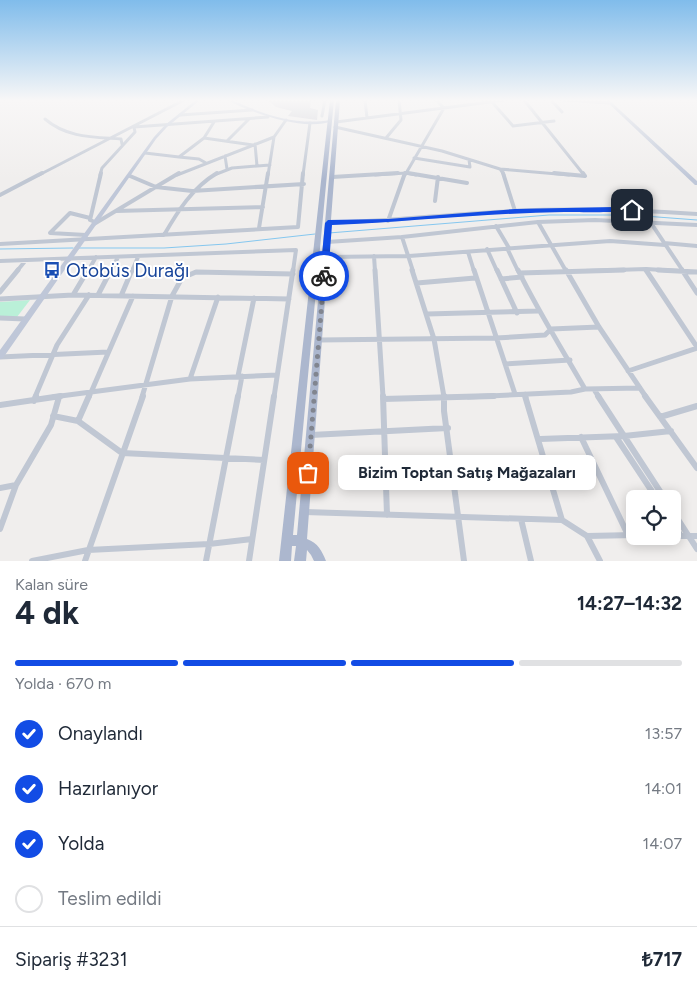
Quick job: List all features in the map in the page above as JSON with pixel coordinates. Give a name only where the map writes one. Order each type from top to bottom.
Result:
[{"type":"main road","points":[[300,561],[326,257],[324,239],[319,227],[329,130],[332,126]]},
{"type":"main road","points":[[285,561],[324,239],[328,225],[334,126]]},
{"type":"main road","points":[[288,540],[302,541],[313,547],[320,561]]},
{"type":"street","points":[[52,126],[60,130],[98,139],[121,139],[122,144]]},
{"type":"street","points":[[0,195],[134,127],[143,126]]},
{"type":"street","points":[[0,357],[83,238],[166,126]]},
{"type":"street","points":[[179,157],[204,138],[211,126]]},
{"type":"street","points":[[227,141],[243,126]]},
{"type":"street","points":[[259,228],[274,137],[282,126]]},
{"type":"street","points":[[0,244],[298,227],[304,184],[305,150],[309,126]]},
{"type":"street","points":[[324,126],[329,130]]},
{"type":"street","points":[[342,126],[442,151],[500,170],[585,176],[546,126]]},
{"type":"street","points":[[386,138],[396,126]]},
{"type":"street","points":[[388,221],[395,195],[420,146],[433,126]]},
{"type":"street","points":[[634,126],[697,184]]},
{"type":"street","points":[[90,218],[102,168],[135,132],[134,127]]},
{"type":"street","points":[[94,223],[183,172],[274,137]]},
{"type":"street","points":[[204,138],[254,144]]},
{"type":"street","points":[[254,144],[257,166]]},
{"type":"street","points":[[145,153],[200,159],[206,162]]},
{"type":"street","points":[[225,156],[227,169]]},
{"type":"street","points":[[414,158],[470,167],[469,160]]},
{"type":"street","points":[[164,235],[178,210],[192,191],[227,169],[270,165]]},
{"type":"street","points":[[500,170],[504,175],[515,211]]},
{"type":"street","points":[[332,177],[406,173],[467,182]]},
{"type":"street","points":[[130,176],[156,186],[192,191],[304,184]]},
{"type":"street","points":[[435,201],[438,177]]},
{"type":"street","points":[[115,211],[263,207]]},
{"type":"street","points":[[328,225],[515,211],[614,209],[697,214]]},
{"type":"street","points":[[83,238],[50,234],[70,214],[90,218],[94,223]]},
{"type":"street","points":[[324,239],[402,237],[538,222],[595,220],[697,225]]},
{"type":"street","points":[[538,222],[599,327],[697,468]]},
{"type":"street","points":[[651,223],[697,293]]},
{"type":"street","points":[[496,226],[538,311],[570,360],[585,389]]},
{"type":"street","points":[[402,237],[434,339],[444,398],[442,407],[448,428],[457,517],[464,561]]},
{"type":"street","points":[[326,257],[409,256],[610,241],[697,246]]},
{"type":"street","points":[[487,249],[518,312]]},
{"type":"street","points":[[0,261],[71,255],[138,257],[296,250],[249,561]]},
{"type":"street","points":[[468,252],[475,278],[515,394]]},
{"type":"street","points":[[374,256],[385,430],[387,514]]},
{"type":"street","points":[[74,295],[96,257]]},
{"type":"street","points":[[98,295],[118,257]]},
{"type":"street","points":[[121,296],[138,257]]},
{"type":"street","points":[[0,292],[26,260]]},
{"type":"street","points":[[628,371],[697,347],[646,270]]},
{"type":"street","points":[[502,279],[521,275],[568,271],[646,270],[697,272]]},
{"type":"street","points":[[85,561],[147,384],[172,296],[182,278],[196,272],[292,274]]},
{"type":"street","points":[[417,284],[475,278]]},
{"type":"street","points":[[0,299],[74,295],[289,299]]},
{"type":"street","points":[[34,401],[50,356],[67,326],[89,295]]},
{"type":"street","points":[[78,421],[133,296]]},
{"type":"street","points":[[190,379],[218,297]]},
{"type":"street","points":[[206,561],[254,298]]},
{"type":"street","points":[[427,314],[538,311]]},
{"type":"street","points":[[0,318],[25,319]]},
{"type":"street","points":[[319,340],[496,338],[545,335],[551,329],[599,327]]},
{"type":"street","points":[[0,357],[108,352]]},
{"type":"street","points":[[505,364],[570,360]]},
{"type":"street","points":[[0,405],[34,401],[91,390],[190,379],[277,375]]},
{"type":"street","points":[[383,399],[444,398],[571,392],[585,389],[595,391],[640,388]]},
{"type":"street","points":[[595,391],[659,490]]},
{"type":"street","points":[[525,394],[540,439],[562,520]]},
{"type":"street","points":[[0,529],[16,485],[50,425],[59,396]]},
{"type":"street","points":[[660,417],[697,406]]},
{"type":"street","points":[[53,416],[78,421],[122,453],[264,460]]},
{"type":"street","points":[[311,435],[448,428]]},
{"type":"street","points":[[540,439],[624,436],[671,431]]},
{"type":"street","points":[[616,436],[650,490]]},
{"type":"street","points":[[581,438],[626,524]]},
{"type":"street","points":[[452,471],[548,474]]},
{"type":"street","points":[[0,488],[16,485]]},
{"type":"street","points":[[305,512],[562,520],[587,536],[600,561]]},
{"type":"street","points":[[521,519],[532,561]]},
{"type":"street","points":[[681,521],[693,536],[697,549]]},
{"type":"street","points":[[587,536],[626,535]]},
{"type":"street","points":[[681,536],[693,536]]},
{"type":"street","points":[[32,561],[88,550],[209,544],[252,539]]},
{"type":"green space","points":[[30,300],[17,317],[0,317],[0,302]]},
{"type":"waterway","points":[[329,233],[549,215],[631,215],[697,220]]},
{"type":"waterway","points":[[79,248],[164,248],[226,244],[315,234]]},
{"type":"waterway","points":[[0,249],[73,248]]},
{"type":"way so far","points":[[308,473],[324,276]]},
{"type":"place","name":"Otobüs Durağı","points":[[52,270]]},
{"type":"place","name":"Bizim Toptan Satış Mağazaları","points":[[308,473]]},
{"type":"route","points":[[324,276],[328,223],[388,221],[515,211],[632,210]]}]
